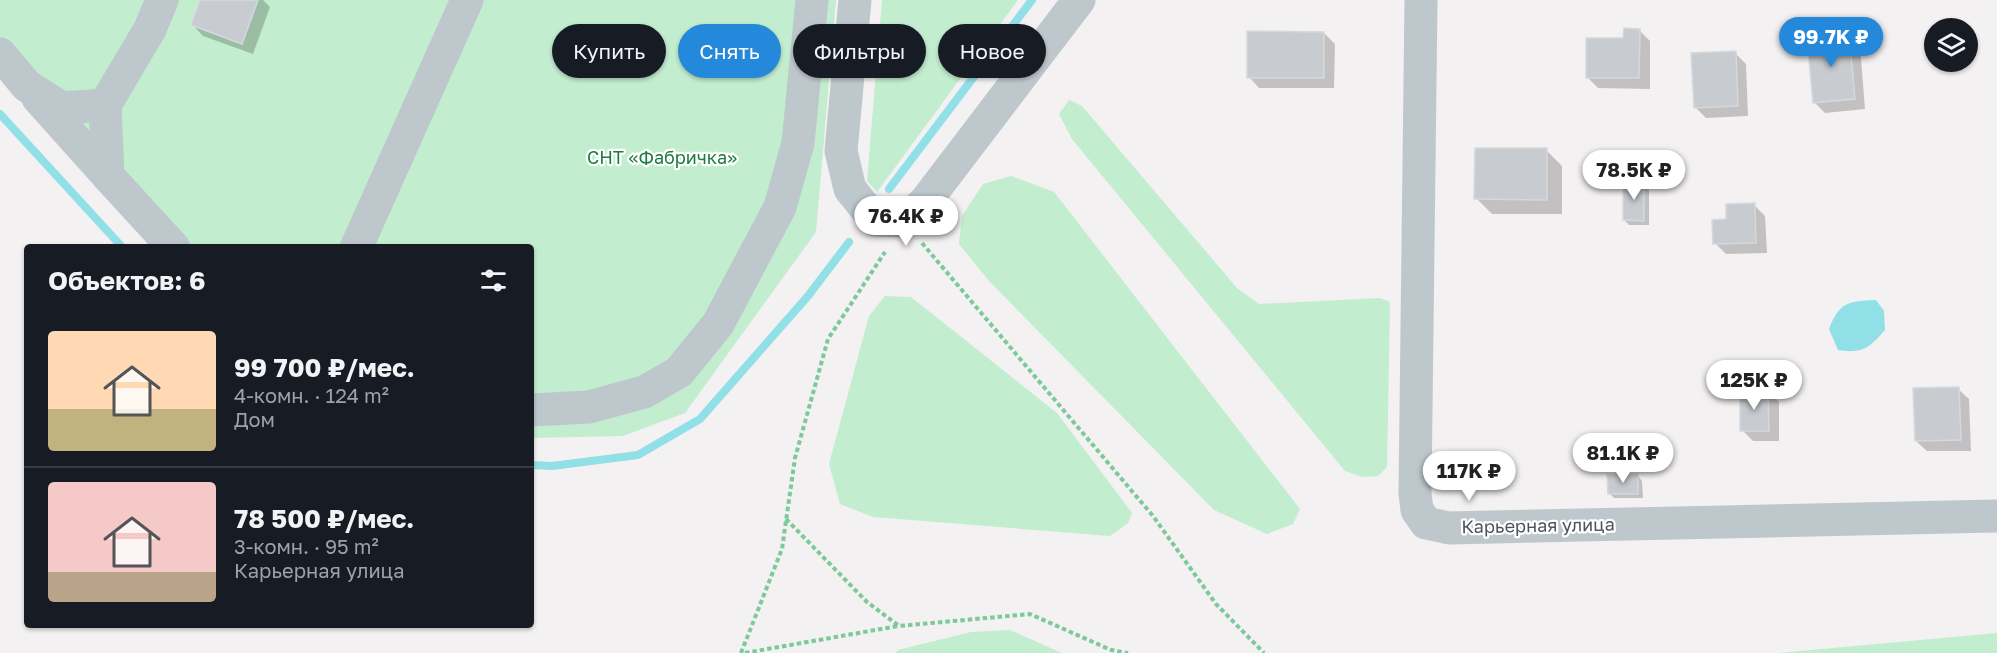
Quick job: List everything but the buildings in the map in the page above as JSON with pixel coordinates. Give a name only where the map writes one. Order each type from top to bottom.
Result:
[{"type":"street","points":[[108,176],[105,105],[150,29],[162,0]]},
{"type":"street","points":[[358,244],[466,0]]},
{"type":"street","points":[[534,410],[589,407],[644,392],[679,372],[718,324],[780,207],[798,143],[812,0]]},
{"type":"street","points":[[855,0],[841,151],[850,189],[875,220],[904,221],[925,202],[1079,0]]},
{"type":"street","name":"Карьерная улица","points":[[1421,0],[1415,493],[1417,510],[1426,523],[1449,528],[1997,516]]},
{"type":"street","points":[[0,54],[170,244]]},
{"type":"street","points":[[27,86],[62,108],[105,105]]},
{"type":"path","points":[[743,653],[782,549],[795,458],[828,339],[904,221],[1153,516],[1216,604],[1264,653]]},
{"type":"path","points":[[786,519],[867,602],[899,626]]},
{"type":"path","points":[[743,653],[899,626],[1030,614],[1111,650],[1128,653]]},
{"type":"green space","name":"СНТ «Фабричка»","points":[[0,0],[836,0],[834,24],[793,24],[793,78],[829,78],[816,232],[685,413],[623,436],[534,438],[534,244],[153,244],[0,67]]},
{"type":"green space","points":[[882,0],[1018,0],[1000,24],[938,24],[938,78],[961,78],[877,192],[867,181],[876,78],[926,78],[926,24],[880,24]]},
{"type":"green space","points":[[1069,100],[1082,106],[1237,288],[1259,304],[1380,298],[1390,302],[1387,467],[1378,476],[1362,477],[1345,471],[1072,139],[1059,114]]},
{"type":"green space","points":[[1011,176],[1054,192],[1300,509],[1293,524],[1267,534],[1214,510],[989,281],[959,244],[962,216],[983,184]]},
{"type":"green space","points":[[885,296],[911,297],[1057,413],[1132,513],[1128,523],[1110,536],[873,517],[840,504],[829,464],[869,316]]},
{"type":"green space","points":[[1010,630],[1062,653],[895,653],[898,650],[971,632]]},
{"type":"green space","points":[[1997,633],[1997,653],[1778,653]]},
{"type":"water","points":[[1876,300],[1884,311],[1885,330],[1865,348],[1854,351],[1838,350],[1829,329],[1837,313],[1852,302]]},
{"type":"waterway","points":[[889,189],[1032,0]]},
{"type":"waterway","points":[[0,114],[119,244]]},
{"type":"waterway","points":[[534,465],[552,466],[638,455],[700,419],[808,296],[849,242]]}]
